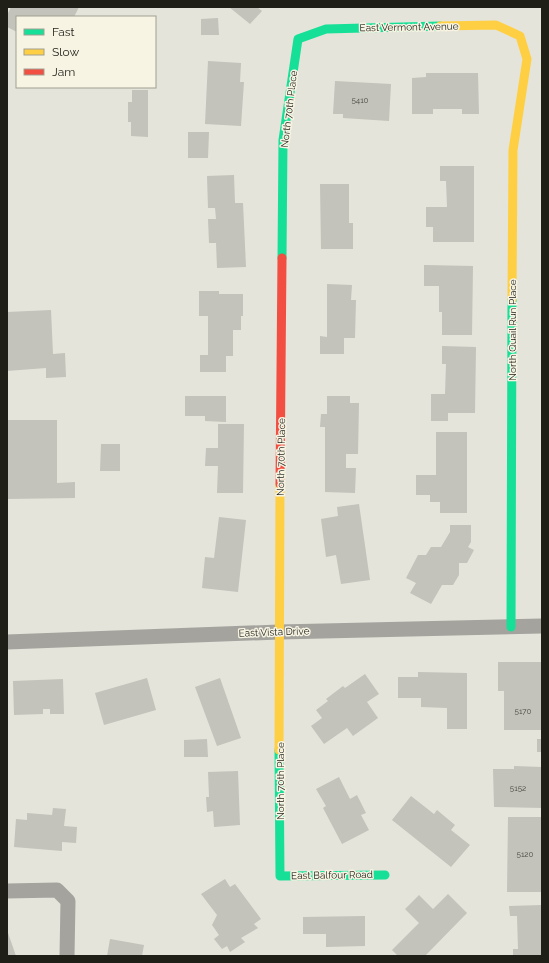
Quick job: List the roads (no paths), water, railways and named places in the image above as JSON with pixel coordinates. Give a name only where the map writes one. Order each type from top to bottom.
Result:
[{"type":"street","name":"East Vermont Avenue","points":[[298,39],[326,29],[496,25],[520,36]]},
{"type":"street","name":"North Quail Run Place","points":[[511,627],[513,150],[527,59],[520,36]]},
{"type":"street","name":"North 70th Place","points":[[280,876],[279,632],[283,140],[298,39]]},
{"type":"street","name":"East Vista Drive","points":[[7,642],[279,632],[542,626]]},
{"type":"street","name":"East Balfour Road","points":[[280,876],[385,875]]},
{"type":"street","points":[[7,891],[57,890],[68,901],[67,956]]}]
